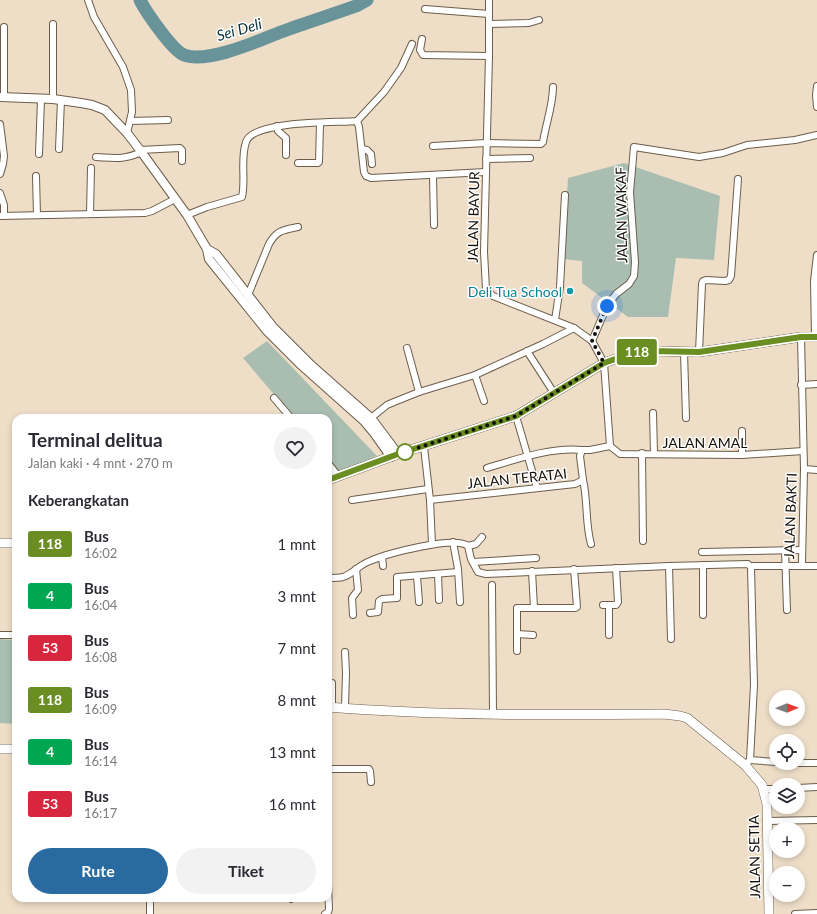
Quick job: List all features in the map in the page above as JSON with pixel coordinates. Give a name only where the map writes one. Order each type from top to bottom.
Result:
[{"type":"main road","points":[[2,97],[57,100],[87,104],[100,108],[128,133],[187,215],[207,248],[209,259],[267,332],[300,364],[364,421],[395,456]]},
{"type":"main road","points":[[207,248],[216,254],[272,327],[371,418],[395,456]]},
{"type":"main road","points":[[332,479],[516,416],[604,363],[625,355],[644,351],[699,352],[801,337],[816,337]]},
{"type":"main road","points":[[0,543],[12,543]]},
{"type":"main road","points":[[332,707],[421,713],[566,715],[664,714],[680,716],[687,718],[748,763],[764,789]]},
{"type":"main road","points":[[0,750],[12,750]]},
{"type":"main road","name":"JALAN SETIA","points":[[764,789],[767,821],[769,914]]},
{"type":"street","points":[[88,0],[94,17],[123,67],[130,85],[132,112],[128,133]]},
{"type":"street","name":"JALAN BAYUR","points":[[489,0],[484,252],[486,289],[493,296],[574,328],[592,341],[604,363]]},
{"type":"street","points":[[425,9],[489,14]]},
{"type":"street","points":[[489,24],[529,23],[539,20]]},
{"type":"street","points":[[53,24],[59,150]]},
{"type":"street","points":[[2,97],[2,42],[4,27]]},
{"type":"street","points":[[422,39],[420,50],[423,55],[489,56]]},
{"type":"street","points":[[187,215],[207,207],[242,197],[244,148],[247,140],[260,130],[277,126],[357,121],[384,92],[401,68],[412,44]]},
{"type":"street","points":[[817,86],[817,108]]},
{"type":"street","points":[[433,146],[486,143],[542,143],[548,114],[552,104],[553,87]]},
{"type":"street","points":[[39,154],[41,99]]},
{"type":"street","points":[[130,121],[168,120]]},
{"type":"street","points":[[357,121],[364,172],[368,178],[433,176],[486,172]]},
{"type":"street","points":[[298,163],[319,162],[320,123]]},
{"type":"street","points":[[0,124],[4,156],[0,174]]},
{"type":"street","points":[[277,126],[278,131],[286,138],[286,155]]},
{"type":"street","name":"JALAN WAKAF","points":[[592,341],[607,306],[616,294],[629,284],[634,276],[635,262],[630,192],[634,147],[699,157],[723,153],[747,145],[796,140],[817,135]]},
{"type":"street","points":[[96,157],[129,157],[141,151],[180,148],[182,150],[182,161]]},
{"type":"street","points":[[362,149],[367,150],[371,154],[372,164]]},
{"type":"street","points":[[486,159],[530,158]]},
{"type":"street","points":[[90,214],[91,168]]},
{"type":"street","points":[[36,176],[37,215]]},
{"type":"street","points":[[433,176],[434,225]]},
{"type":"street","points":[[699,352],[703,281],[725,281],[729,280],[731,276],[738,178]]},
{"type":"street","points":[[0,193],[4,205],[2,216],[145,213],[175,200]]},
{"type":"street","points":[[555,320],[560,287],[565,195]]},
{"type":"street","points":[[248,295],[273,237],[282,230],[298,226]]},
{"type":"street","points":[[816,337],[814,282],[817,254]]},
{"type":"street","points":[[371,418],[387,405],[419,392],[475,374],[574,328]]},
{"type":"street","name":"JALAN BAKTI","points":[[472,562],[478,572],[483,573],[703,565],[801,566],[804,469],[801,337]]},
{"type":"street","points":[[407,348],[419,392]]},
{"type":"street","points":[[527,351],[554,393]]},
{"type":"street","points":[[684,352],[686,418]]},
{"type":"street","points":[[487,468],[528,456],[569,449],[590,450],[610,446],[604,363]]},
{"type":"street","points":[[475,374],[484,400]]},
{"type":"street","points":[[801,385],[817,384]]},
{"type":"street","points":[[274,398],[288,414]]},
{"type":"street","points":[[653,413],[654,454]]},
{"type":"street","points":[[516,416],[537,488]]},
{"type":"street","points":[[742,432],[742,454]]},
{"type":"street","name":"JALAN AMAL","points":[[610,446],[620,454],[742,454],[803,451]]},
{"type":"street","points":[[424,447],[430,500],[432,544]]},
{"type":"street","name":"JALAN TERATAI","points":[[430,500],[537,488],[569,486],[583,480],[580,456],[582,450]]},
{"type":"street","points":[[642,453],[643,541]]},
{"type":"street","points":[[332,467],[340,476]]},
{"type":"street","points":[[804,469],[817,470]]},
{"type":"street","points":[[583,480],[586,524],[591,544]]},
{"type":"street","points":[[352,500],[428,489]]},
{"type":"street","points":[[332,578],[344,576],[370,560],[432,544],[461,542],[468,546],[476,544],[482,537]]},
{"type":"street","points":[[453,542],[458,572],[460,602]]},
{"type":"street","points":[[468,546],[469,555],[472,562],[536,558]]},
{"type":"street","points":[[785,550],[787,610]]},
{"type":"street","points":[[702,552],[802,550]]},
{"type":"street","points":[[747,551],[750,565],[754,685],[748,763],[769,762]]},
{"type":"street","points":[[382,557],[383,566]]},
{"type":"street","points":[[703,565],[703,615]]},
{"type":"street","points":[[669,566],[671,639]]},
{"type":"street","points":[[801,566],[817,566]]},
{"type":"street","points":[[609,635],[606,605],[616,605],[618,602],[616,568]]},
{"type":"street","points":[[352,615],[352,598],[358,590],[356,569]]},
{"type":"street","points":[[517,651],[517,608],[575,608],[577,606],[574,569]]},
{"type":"street","points":[[532,571],[534,608]]},
{"type":"street","points":[[370,613],[378,612],[379,601],[382,599],[397,598],[397,577],[458,572]]},
{"type":"street","points":[[438,574],[439,600]]},
{"type":"street","points":[[417,576],[419,602]]},
{"type":"street","points":[[492,585],[493,714]]},
{"type":"street","points":[[517,634],[533,635]]},
{"type":"street","points":[[0,635],[12,635]]},
{"type":"street","points":[[344,707],[346,673],[345,652]]},
{"type":"street","points":[[805,763],[817,763]]},
{"type":"street","points":[[332,769],[369,769],[371,782]]},
{"type":"street","points":[[805,788],[817,787]]},
{"type":"street","points":[[764,789],[769,789]]},
{"type":"street","points":[[767,821],[817,820]]},
{"type":"street","points":[[150,902],[150,914]]},
{"type":"street","points":[[325,914],[329,909],[329,902]]},
{"type":"street","points":[[795,914],[817,913]]},
{"type":"green space","points":[[624,163],[720,196],[714,260],[676,258],[668,317],[628,317],[582,283],[582,261],[563,259],[568,178]]},
{"type":"green space","points":[[267,341],[377,456],[340,473],[332,463],[332,414],[291,414],[243,358]]},
{"type":"green space","points":[[0,639],[12,640],[12,724],[0,723]]},
{"type":"waterway","name":"Sei Deli","points":[[140,0],[166,39],[179,52],[184,55],[194,57],[219,54],[246,46],[356,6],[367,0]]},
{"type":"bus line","name":"118","points":[[332,479],[398,454],[424,447],[516,416],[593,369],[621,356],[644,351],[699,352],[801,337],[817,337]]},
{"type":"place","name":"Deli Tua School","points":[[570,291]]},
{"type":"route","points":[[405,452],[516,416],[604,363],[592,341],[607,306]]}]
